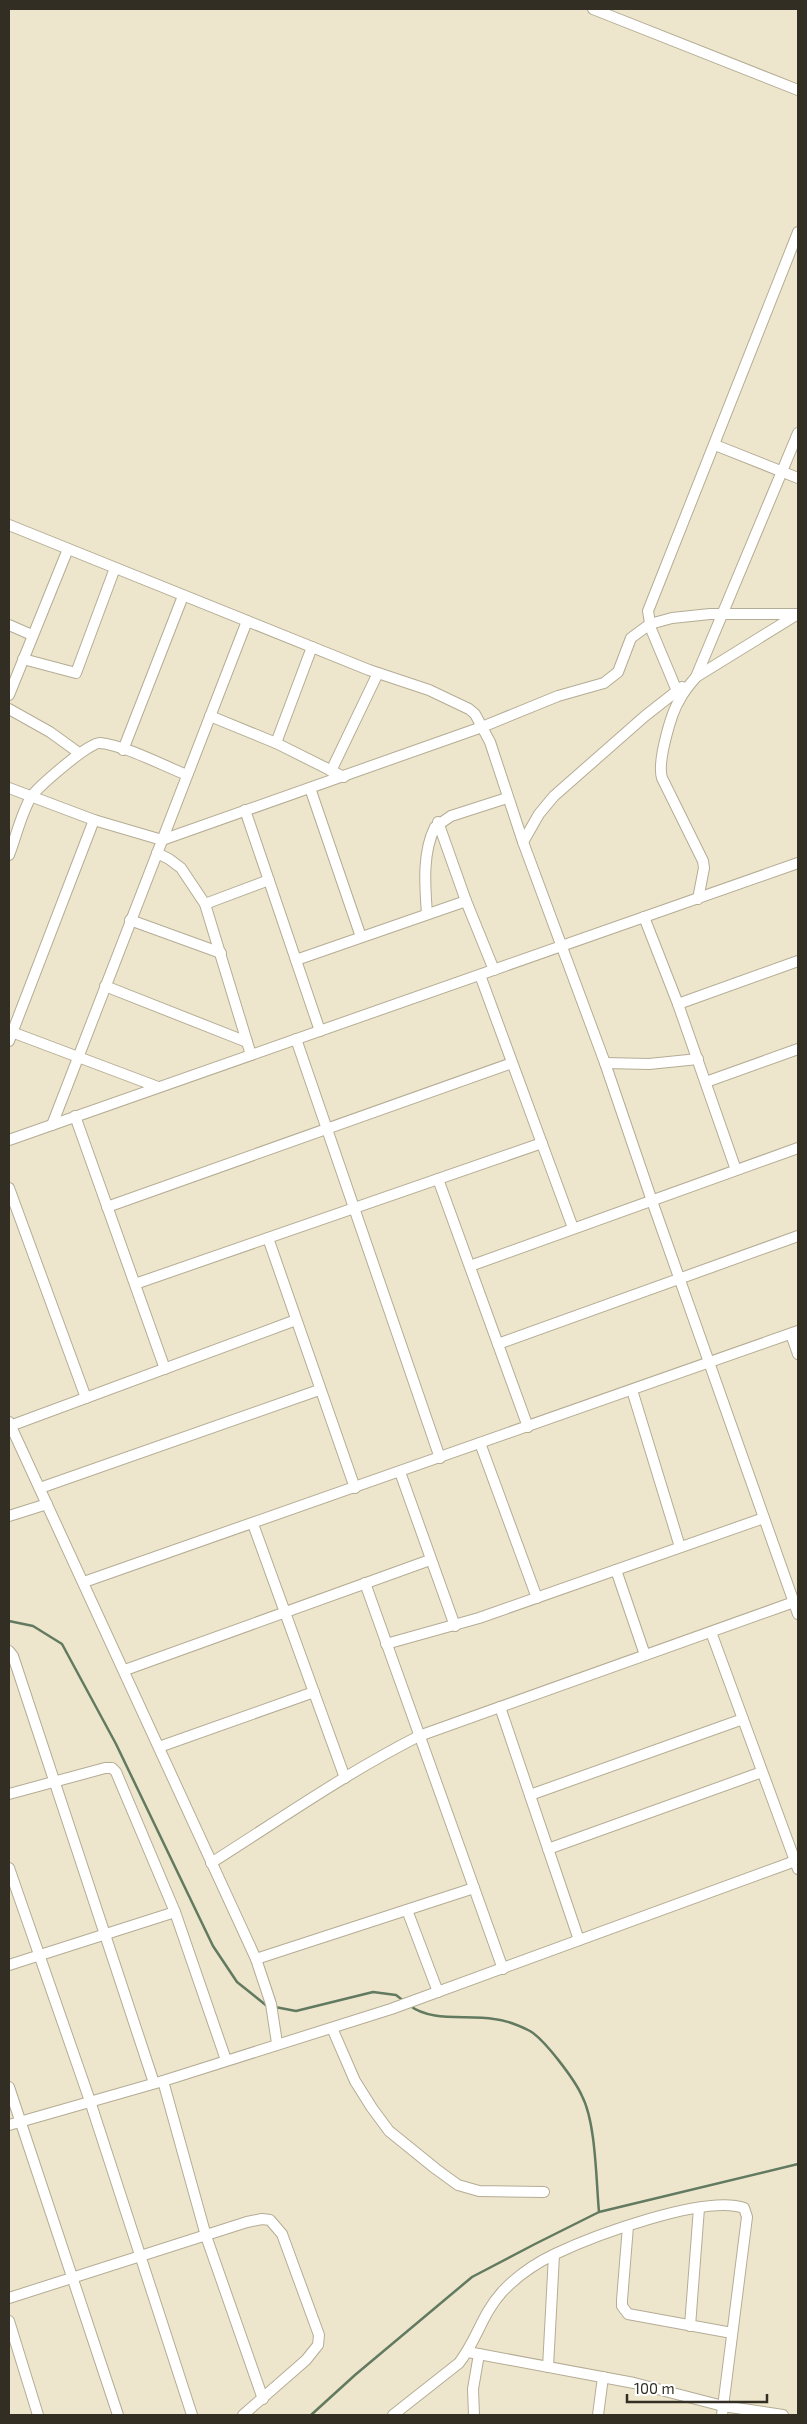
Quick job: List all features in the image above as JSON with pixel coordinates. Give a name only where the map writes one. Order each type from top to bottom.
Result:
[{"type":"street","points":[[593,9],[798,90]]},
{"type":"street","points":[[677,691],[650,624],[648,615],[650,605],[796,244],[798,232]]},
{"type":"street","points":[[698,899],[704,861],[660,771],[677,704],[696,677],[798,433]]},
{"type":"street","points":[[715,445],[798,478]]},
{"type":"street","points":[[9,525],[312,647],[429,690],[475,714],[492,748],[507,798],[605,1063],[798,1614]]},
{"type":"street","points":[[9,695],[68,549]]},
{"type":"street","points":[[23,659],[76,673],[115,568]]},
{"type":"street","points":[[123,750],[183,596]]},
{"type":"street","points":[[9,788],[94,820],[162,840],[482,727],[558,696],[610,680],[618,672],[631,638],[650,624],[672,618],[723,613],[798,614]]},
{"type":"street","points":[[523,842],[539,814],[554,796],[640,720],[696,677],[798,614]]},
{"type":"street","points":[[52,1125],[247,621]]},
{"type":"street","points":[[9,625],[32,635]]},
{"type":"street","points":[[276,743],[312,647]]},
{"type":"street","points":[[331,771],[378,672]]},
{"type":"street","points":[[9,710],[50,732],[79,753]]},
{"type":"street","points":[[210,716],[276,743],[344,777]]},
{"type":"street","points":[[9,855],[32,797],[79,753],[96,744],[123,750],[187,775]]},
{"type":"street","points":[[310,788],[361,937]]},
{"type":"street","points":[[427,914],[426,861],[432,832],[438,822],[507,798]]},
{"type":"street","points":[[245,810],[320,1031]]},
{"type":"street","points":[[94,820],[10,1035],[78,1057],[158,1088]]},
{"type":"street","points":[[438,822],[466,901],[494,970]]},
{"type":"street","points":[[157,853],[181,868],[205,904],[251,1055]]},
{"type":"street","points":[[9,1140],[798,863]]},
{"type":"street","points":[[205,904],[269,880]]},
{"type":"street","points":[[296,960],[466,901]]},
{"type":"street","points":[[644,917],[678,1004],[736,1170]]},
{"type":"street","points":[[130,920],[221,953]]},
{"type":"street","points":[[678,1004],[798,962]]},
{"type":"street","points":[[480,975],[572,1228]]},
{"type":"street","points":[[105,986],[247,1042]]},
{"type":"street","points":[[296,1039],[440,1458]]},
{"type":"street","points":[[706,1082],[798,1049]]},
{"type":"street","points":[[605,1063],[649,1064],[698,1059]]},
{"type":"street","points":[[107,1206],[512,1063]]},
{"type":"street","points":[[75,1116],[165,1369]]},
{"type":"street","points":[[135,1284],[542,1143]]},
{"type":"street","points":[[470,1266],[798,1148]]},
{"type":"street","points":[[438,1179],[528,1426]]},
{"type":"street","points":[[9,1188],[86,1398]]},
{"type":"street","points":[[498,1344],[679,1277],[798,1236]]},
{"type":"street","points":[[268,1238],[319,1390],[355,1488]]},
{"type":"street","points":[[277,2043],[271,2004],[256,1959],[40,1488],[13,1443],[10,1424],[86,1398],[296,1320]]},
{"type":"street","points":[[84,1582],[794,1333],[798,1354]]},
{"type":"street","points":[[40,1488],[319,1390]]},
{"type":"street","points":[[632,1390],[680,1547]]},
{"type":"street","points":[[480,1444],[537,1598]]},
{"type":"street","points":[[400,1472],[455,1626]]},
{"type":"street","points":[[9,1516],[47,1504]]},
{"type":"street","points":[[386,1644],[455,1626],[764,1518]]},
{"type":"street","points":[[253,1524],[345,1778]]},
{"type":"street","points":[[125,1670],[430,1560]]},
{"type":"street","points":[[616,1570],[645,1655]]},
{"type":"street","points":[[365,1583],[418,1736],[503,1969]]},
{"type":"street","points":[[211,1863],[384,1754],[418,1736],[794,1602]]},
{"type":"street","points":[[9,2125],[158,2082],[277,2043],[391,2009],[797,1863],[711,1632]]},
{"type":"street","points":[[9,1650],[13,1656],[38,1729],[53,1781],[158,2082],[206,2236],[263,2399]]},
{"type":"street","points":[[159,1747],[314,1692]]},
{"type":"street","points":[[500,1707],[579,1940]]},
{"type":"street","points":[[530,1795],[743,1719]]},
{"type":"street","points":[[9,1794],[105,1768],[112,1768],[116,1772],[175,1912],[226,2060]]},
{"type":"street","points":[[548,1849],[762,1772]]},
{"type":"street","points":[[9,1868],[90,2101],[192,2415]]},
{"type":"street","points":[[256,1959],[474,1888]]},
{"type":"street","points":[[407,1910],[435,1994]]},
{"type":"street","points":[[9,1965],[175,1912]]},
{"type":"street","points":[[332,2028],[356,2081],[372,2108],[389,2131],[430,2165],[458,2185],[479,2191],[544,2192]]},
{"type":"street","points":[[9,2086],[71,2278],[118,2415]]},
{"type":"street","points":[[393,2415],[459,2363],[468,2352],[481,2321],[502,2292],[523,2274],[554,2254],[666,2214],[699,2208],[737,2206],[744,2208],[747,2216],[723,2410]]},
{"type":"street","points":[[690,2326],[699,2208]]},
{"type":"street","points":[[9,2298],[262,2219],[270,2220],[282,2234],[319,2335],[318,2345],[306,2360],[243,2415]]},
{"type":"street","points":[[628,2226],[622,2300],[624,2310],[628,2314],[732,2334]]},
{"type":"street","points":[[548,2367],[554,2254]]},
{"type":"street","points":[[9,2321],[38,2415]]},
{"type":"street","points":[[468,2352],[634,2382],[723,2410],[784,2415]]},
{"type":"street","points":[[474,2415],[473,2389],[479,2354]]},
{"type":"street","points":[[598,2415],[603,2377]]},
{"type":"waterway","points":[[9,1621],[33,1626],[62,1644],[116,1744],[213,1946],[237,1982],[267,2006]]},
{"type":"waterway","points":[[275,2007],[296,2011],[373,1992],[396,1995],[405,2002]]},
{"type":"waterway","points":[[409,2005],[418,2011],[439,2016],[484,2018],[508,2022],[530,2031],[543,2043],[573,2080],[587,2107],[593,2136],[599,2212]]},
{"type":"waterway","points":[[311,2415],[355,2375],[472,2277],[535,2244],[599,2212],[798,2164]]}]
